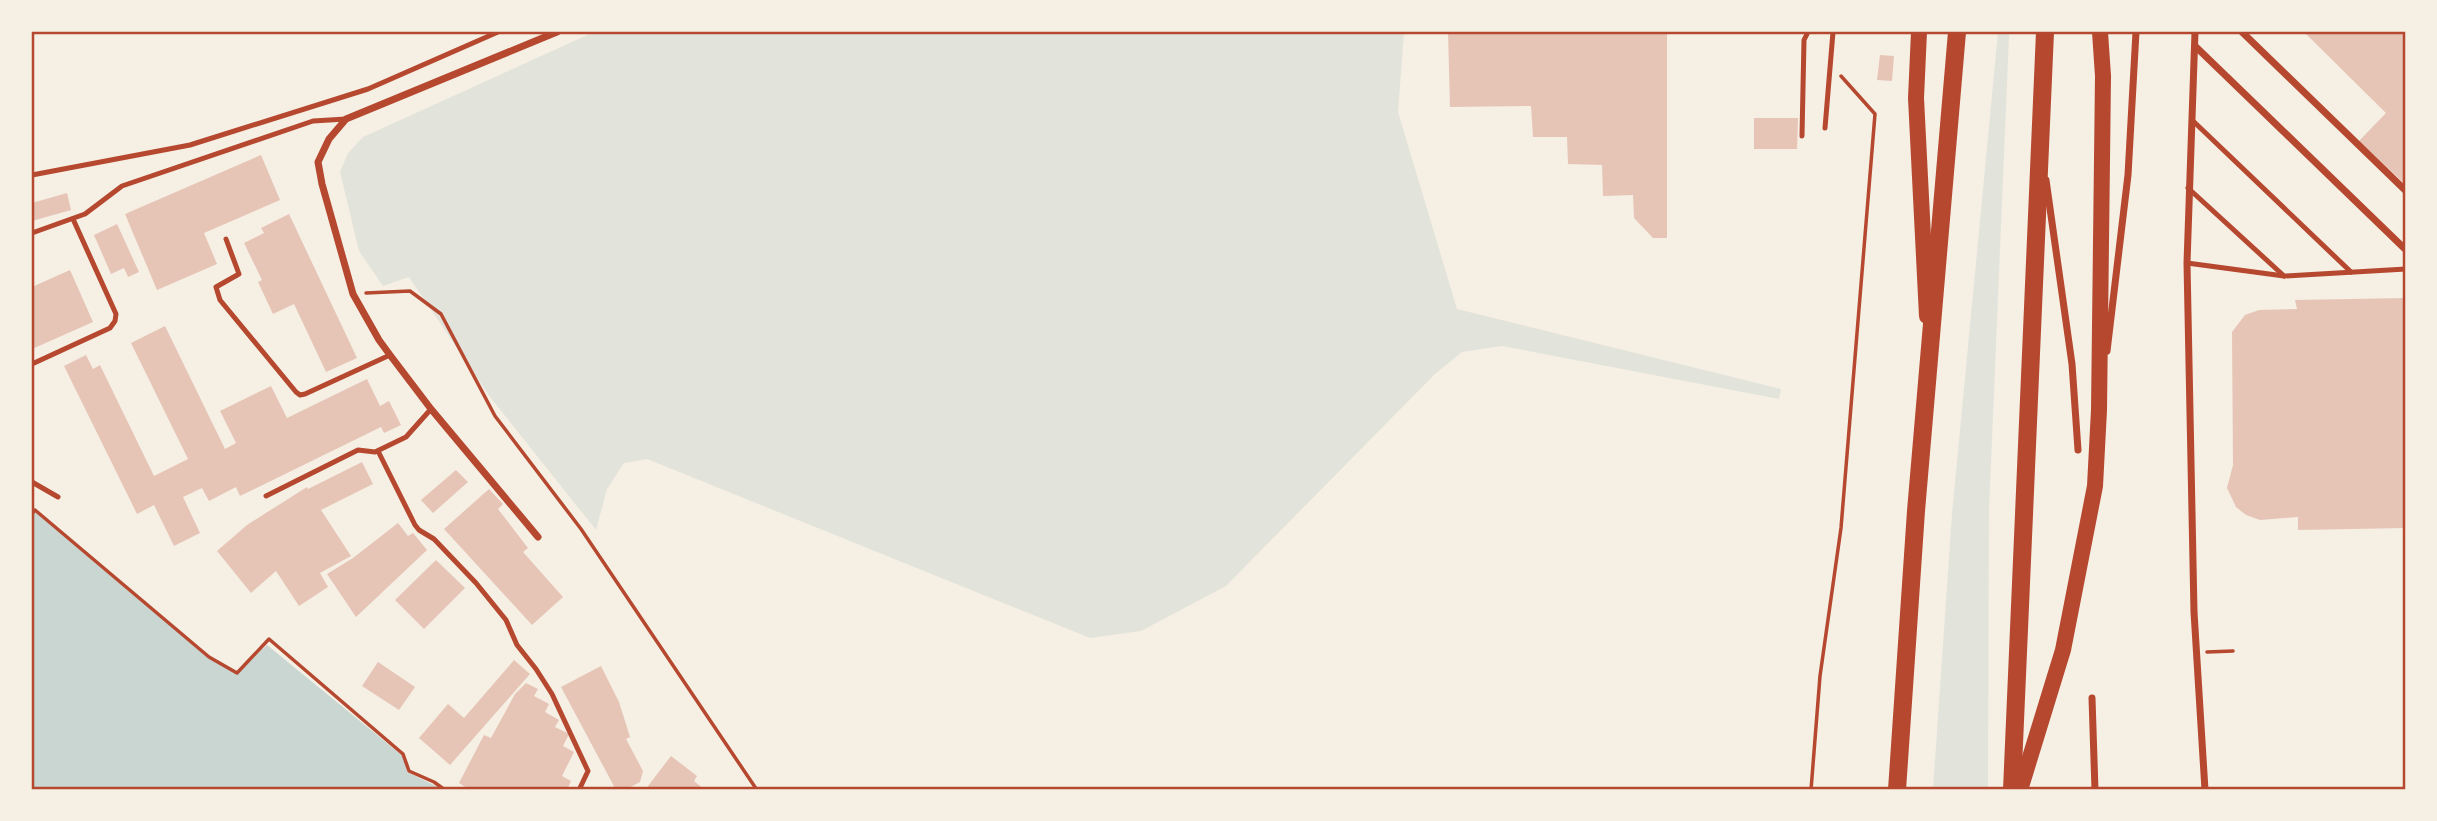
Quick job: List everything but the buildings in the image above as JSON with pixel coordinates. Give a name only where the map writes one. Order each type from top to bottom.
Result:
[{"type":"highway","points":[[1898,789],[1916,511],[1957,32]]},
{"type":"highway","points":[[2012,789],[2045,32]]},
{"type":"main road","points":[[1919,32],[1916,98],[1929,373]]},
{"type":"main road","points":[[2020,789],[2063,650],[2095,486],[2099,410],[2103,76],[2100,32]]},
{"type":"street","points":[[538,537],[431,409],[379,340],[353,294],[318,162],[328,139],[346,119],[557,32]]},
{"type":"street","points":[[2099,410],[2128,175],[2136,32]]},
{"type":"street","points":[[2195,32],[2187,263],[2194,612],[2205,789]]},
{"type":"street","points":[[2242,32],[2406,191]]},
{"type":"street","points":[[2195,46],[2406,250]]},
{"type":"street","points":[[2040,143],[2073,364],[2078,450]]},
{"type":"street","points":[[2092,698],[2095,789]]},
{"type":"lane","points":[[32,175],[190,145],[368,89],[498,32]]},
{"type":"lane","points":[[1802,136],[1804,45],[1808,32]]},
{"type":"lane","points":[[1825,128],[1833,32]]},
{"type":"lane","points":[[32,233],[89,211],[122,186],[313,121],[346,119]]},
{"type":"lane","points":[[2192,120],[2351,272]]},
{"type":"lane","points":[[2188,188],[2284,276]]},
{"type":"lane","points":[[32,363],[110,328],[115,321],[116,314],[73,219]]},
{"type":"lane","points":[[226,239],[239,274],[216,287],[216,292],[300,395],[390,355]]},
{"type":"lane","points":[[2187,263],[2284,276],[2406,270]]},
{"type":"lane","points":[[266,496],[358,450],[373,453],[406,437],[431,409]]},
{"type":"lane","points":[[378,451],[415,525],[434,539],[484,592],[506,620],[517,645],[552,694],[588,771],[579,789]]},
{"type":"lane","points":[[32,482],[58,497]]},
{"type":"path","points":[[1811,789],[1820,676],[1841,528],[1875,114],[1830,65]]},
{"type":"path","points":[[353,294],[410,291],[440,314],[495,416],[581,529],[757,789]]},
{"type":"path","points":[[32,514],[35,510],[209,657],[237,673],[269,639],[403,754],[409,771],[445,789]]},
{"type":"path","points":[[2213,652],[2233,651]]},
{"type":"shaded area","points":[[594,32],[1404,32],[1398,112],[1457,309],[1781,389],[1779,399],[1502,346],[1462,352],[1435,374],[1226,586],[1141,631],[1090,638],[647,459],[624,463],[607,489],[596,530],[490,397],[409,277],[383,286],[359,251],[340,172],[348,153],[363,137]]},
{"type":"shaded area","points":[[1998,32],[2009,32],[2009,36],[1989,511],[1988,789],[1933,789],[1952,514]]},
{"type":"shaded area","points":[[35,512],[208,658],[237,673],[267,645],[404,757],[407,772],[442,789],[32,789],[32,517]]}]
